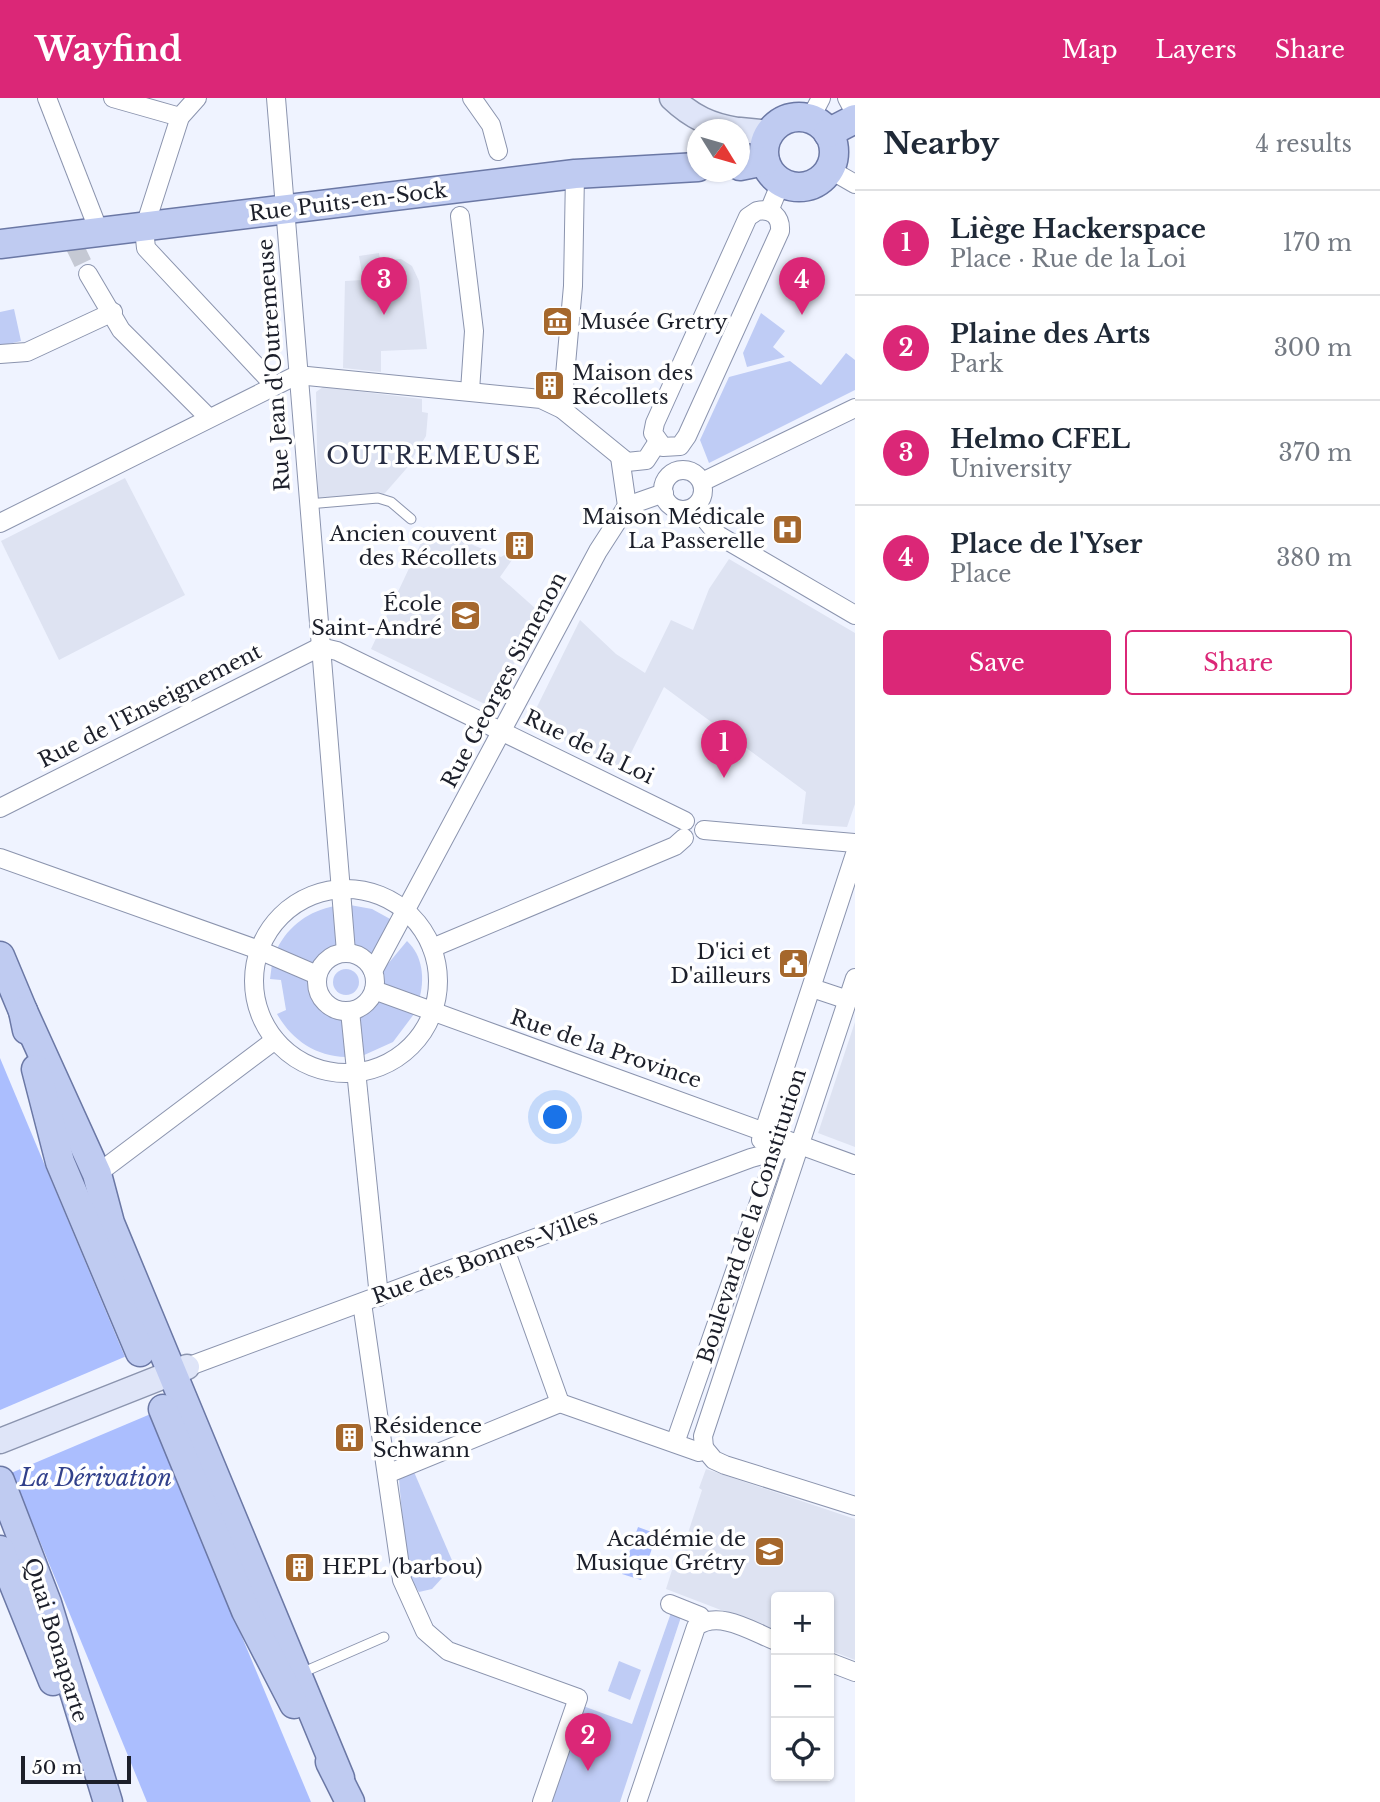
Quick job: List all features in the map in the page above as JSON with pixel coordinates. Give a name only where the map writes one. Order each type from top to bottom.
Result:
[{"type":"main road","points":[[820,117],[847,179],[818,181],[806,186],[762,170],[765,142],[770,133],[788,119],[820,117],[855,119]]},
{"type":"main road","name":"Rue Puits-en-Sock","points":[[0,244],[83,239],[285,209],[575,174],[687,168]]},
{"type":"main road","points":[[0,956],[97,1174],[110,1223],[180,1370],[345,1790]]},
{"type":"main road","points":[[23,1011],[60,1162],[140,1352]]},
{"type":"main road","points":[[163,1409],[270,1663],[345,1790]]},
{"type":"main road","name":"Quai Bonaparte","points":[[0,1481],[47,1603],[105,1802]]},
{"type":"main road","points":[[0,1550],[105,1802]]},
{"type":"street","points":[[47,98],[83,239]]},
{"type":"street","points":[[113,98],[180,117]]},
{"type":"street","points":[[197,98],[180,117],[144,229],[146,248],[274,384]]},
{"type":"street","name":"Rue Jean d'Outremeuse","points":[[276,98],[345,952]]},
{"type":"street","points":[[472,98],[491,125],[498,151]]},
{"type":"street","points":[[847,98],[855,113]]},
{"type":"street","points":[[685,103],[703,119]]},
{"type":"street","points":[[750,131],[770,133]]},
{"type":"street","points":[[762,170],[769,211]]},
{"type":"street","points":[[562,409],[574,277],[575,174]]},
{"type":"street","points":[[757,211],[769,211],[778,218],[780,231],[687,436],[675,448],[663,447],[657,443],[653,433],[654,423],[748,217],[757,211]]},
{"type":"street","points":[[460,216],[474,331],[470,391]]},
{"type":"street","points":[[88,274],[113,312],[121,330],[209,418]]},
{"type":"street","points":[[0,354],[27,352],[113,312]]},
{"type":"street","points":[[0,523],[274,384],[297,375],[541,399],[562,409],[627,462],[646,460],[657,443]]},
{"type":"street","points":[[702,482],[855,408]]},
{"type":"street","points":[[675,448],[679,471]]},
{"type":"street","points":[[620,457],[627,506],[664,493]]},
{"type":"street","points":[[679,471],[692,472],[702,482],[703,493],[695,507],[680,510],[672,507],[664,493],[667,479],[679,471]]},
{"type":"street","name":"Rue Georges Simenon","points":[[373,971],[504,731],[598,551],[627,506]]},
{"type":"street","points":[[695,507],[718,535],[855,615]]},
{"type":"street","name":"Rue de la Loi","points":[[320,647],[337,651],[504,731],[684,829]]},
{"type":"street","name":"Rue de l'Enseignement","points":[[0,808],[320,647]]},
{"type":"street","points":[[432,948],[675,846],[684,829],[696,841],[704,830],[855,843]]},
{"type":"street","name":"Boulevard de la Constitution","points":[[755,1157],[855,855]]},
{"type":"street","points":[[0,858],[259,950],[317,975]]},
{"type":"street","points":[[341,889],[377,894],[406,911],[422,929],[432,948],[438,984],[433,1012],[419,1038],[404,1054],[374,1070],[355,1073],[314,1068],[289,1054],[262,1021],[254,993],[259,950],[273,925],[294,905],[320,892],[341,889]]},
{"type":"street","points":[[345,952],[364,958],[373,971],[374,990],[364,1005],[350,1011],[334,1009],[319,995],[317,975],[327,958],[345,952]]},
{"type":"street","name":"Boulevard de la Constitution","points":[[704,1448],[703,1436],[851,1001],[855,978]]},
{"type":"street","points":[[812,988],[851,1001]]},
{"type":"street","name":"Rue de la Province","points":[[374,990],[855,1165]]},
{"type":"street","points":[[350,1011],[370,1300],[387,1474],[402,1580],[425,1631],[448,1651],[578,1698],[542,1802]]},
{"type":"street","points":[[97,1174],[275,1040]]},
{"type":"street","name":"Rue des Bonnes-Villes","points":[[180,1370],[755,1157],[800,1145]]},
{"type":"street","name":"Boulevard de la Constitution","points":[[675,1443],[777,1151]]},
{"type":"street","points":[[505,1249],[560,1404]]},
{"type":"street","points":[[0,1441],[180,1370]]},
{"type":"street","points":[[387,1474],[560,1404],[699,1452],[704,1448],[714,1461],[855,1506]]},
{"type":"street","points":[[670,1604],[700,1616],[702,1622]]},
{"type":"street","points":[[637,1802],[691,1634],[702,1622],[718,1619],[771,1639]]},
{"type":"street","points":[[834,1663],[855,1672]]},
{"type":"lane","name":"Rue Jean d'Outremeuse","points":[[307,504],[378,498],[391,502],[411,519]]},
{"type":"lane","points":[[298,1675],[384,1636]]},
{"type":"shaded area","points":[[379,253],[380,260],[401,259],[412,266],[419,281],[427,349],[381,351],[381,372],[343,368],[345,281],[363,280],[359,256]]},
{"type":"shaded area","points":[[14,309],[21,341],[0,346],[0,312]]},
{"type":"shaded area","points":[[761,313],[785,331],[773,347],[785,357],[747,367],[743,353]]},
{"type":"shaded area","points":[[846,353],[855,360],[855,390],[709,463],[700,440],[729,377],[790,361],[821,385]]},
{"type":"shaded area","points":[[323,387],[422,399],[422,412],[428,413],[426,436],[406,469],[385,493],[375,500],[318,501],[316,392]]},
{"type":"shaded area","points":[[125,478],[185,595],[59,660],[1,541]]},
{"type":"shaded area","name":"École Saint-André","points":[[429,526],[501,557],[506,554],[512,560],[500,577],[545,617],[537,631],[531,629],[493,708],[371,649]]},
{"type":"shaded area","points":[[729,559],[855,633],[855,804],[847,827],[802,824],[806,792],[664,687],[623,769],[529,723],[580,620],[616,654],[645,673],[671,620],[693,630],[709,589]]},
{"type":"shaded area","points":[[350,905],[372,909],[392,920],[373,956],[353,945]]},
{"type":"shaded area","points":[[335,906],[338,945],[322,952],[313,965],[277,949],[287,933],[301,920],[317,911]]},
{"type":"shaded area","points":[[407,941],[421,968],[419,1000],[383,986],[382,971]]},
{"type":"shaded area","points":[[272,964],[309,980],[311,995],[318,1006],[343,1019],[346,1057],[314,1050],[290,1032],[277,1014],[286,1010],[281,980],[270,979]]},
{"type":"shaded area","points":[[346,969],[355,973],[359,982],[355,991],[346,995],[337,991],[333,982],[337,973]]},
{"type":"shaded area","points":[[379,1000],[414,1014],[393,1042],[362,1056],[358,1017],[369,1011]]},
{"type":"shaded area","points":[[855,1022],[855,1147],[818,1133]]},
{"type":"shaded area","points":[[411,1465],[454,1565],[432,1589],[419,1592],[407,1574],[399,1479]]},
{"type":"shaded area","name":"Académie de Musique Grétry","points":[[706,1469],[855,1519],[855,1660],[834,1652],[834,1592],[771,1592],[771,1629],[666,1589],[672,1570],[676,1570],[702,1490],[699,1488]]},
{"type":"shaded area","points":[[672,1610],[682,1614],[620,1802],[551,1802],[583,1706],[632,1724]]},
{"type":"shaded area","points":[[619,1661],[641,1670],[630,1700],[608,1691]]},
{"type":"water","name":"La Dérivation","points":[[0,1058],[311,1802],[147,1802],[0,1444]]},
{"type":"water","points":[[638,1527],[657,1534],[641,1580],[622,1574]]},
{"type":"pier","points":[[129,1355],[153,1413],[11,1473],[0,1447],[0,1410]]},
{"type":"tunnel","points":[[75,247],[88,274]]},
{"type":"place","name":"Helmo CFEL","points":[[384,315]]},
{"type":"place","name":"Place de l'Yser","points":[[802,315]]},
{"type":"place","name":"Musée Gretry","points":[[557,322]]},
{"type":"place","name":"Maison des Récollets","points":[[549,385]]},
{"type":"place","name":"Maison Médicale La Passerelle","points":[[788,529]]},
{"type":"place","name":"Ancien couvent des Récollets","points":[[520,546]]},
{"type":"place","name":"École Saint-André","points":[[465,616]]},
{"type":"place","name":"Liège Hackerspace","points":[[724,778]]},
{"type":"place","name":"D'ici et D'ailleurs","points":[[794,964]]},
{"type":"place","name":"Résidence Schwann","points":[[350,1438]]},
{"type":"place","name":"Académie de Musique Grétry","points":[[769,1551]]},
{"type":"place","name":"HEPL (barbou)","points":[[299,1567]]},
{"type":"place","name":"Plaine des Arts","points":[[588,1771]]},
{"type":"district","name":"OUTREMEUSE","points":[[434,455]]}]
